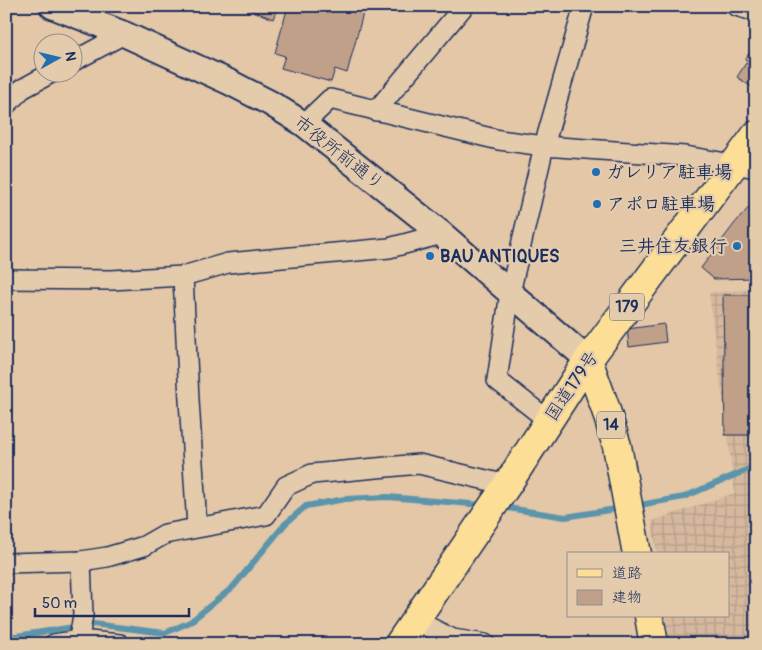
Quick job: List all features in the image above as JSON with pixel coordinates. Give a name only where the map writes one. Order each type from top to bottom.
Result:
[{"type":"main road","name":"国道179号","points":[[399,644],[507,485],[588,360],[744,166],[756,135]]},
{"type":"main road","name":"14","points":[[588,360],[617,446],[636,552]]},
{"type":"main road","points":[[648,618],[654,644]]},
{"type":"street","name":"市役所前通り","points":[[52,6],[124,34],[229,82],[270,103],[304,124],[442,234],[588,360]]},
{"type":"street","points":[[376,110],[464,6]]},
{"type":"street","points":[[549,421],[497,380],[510,293],[544,146],[584,6]]},
{"type":"street","points":[[736,6],[756,12]]},
{"type":"street","points":[[82,57],[124,34]]},
{"type":"street","points":[[6,105],[22,89],[34,82]]},
{"type":"street","points":[[304,124],[330,99],[499,140],[544,146],[685,156],[744,166]]},
{"type":"street","points":[[6,279],[111,280],[184,276],[228,263],[389,248],[442,234]]},
{"type":"street","points":[[184,276],[197,527]]},
{"type":"street","points":[[6,563],[81,561],[144,546],[165,534],[266,515],[286,486],[312,474],[419,464],[507,485]]},
{"type":"street","points":[[79,642],[83,615],[81,561]]},
{"type":"street","points":[[415,620],[453,639],[485,644]]},
{"type":"street","points":[[54,644],[79,642],[120,644]]},
{"type":"shaded area","points":[[756,289],[756,644],[669,644],[666,618],[730,618],[730,552],[657,552],[652,521],[735,493],[709,293]]},
{"type":"building","points":[[241,6],[278,6],[273,19]]},
{"type":"building","points":[[288,6],[365,6],[347,73],[335,69],[331,82],[281,68],[285,56],[275,53]]},
{"type":"building","points":[[756,44],[756,67],[745,59]]},
{"type":"building","points":[[746,63],[756,70],[756,90],[737,77]]},
{"type":"building","name":"三井住友銀行","points":[[756,202],[756,278],[714,279],[701,268],[735,223]]},
{"type":"building","points":[[723,295],[756,295],[756,435],[725,435]]},
{"type":"building","points":[[664,324],[666,342],[629,347],[627,329]]},
{"type":"waterway","points":[[634,506],[684,497],[756,466]]},
{"type":"waterway","points":[[6,636],[93,624],[165,633],[190,622],[233,587],[285,524],[306,506],[345,499],[388,497],[483,505]]},
{"type":"waterway","points":[[501,507],[565,517],[622,508]]},
{"type":"place","name":"ガレリア駐車場","points":[[596,172]]},
{"type":"place","name":"アポロ駐車場","points":[[597,204]]},
{"type":"place","name":"三井住友銀行","points":[[737,246]]},
{"type":"place","name":"BAU ANTIQUES","points":[[430,256]]}]
